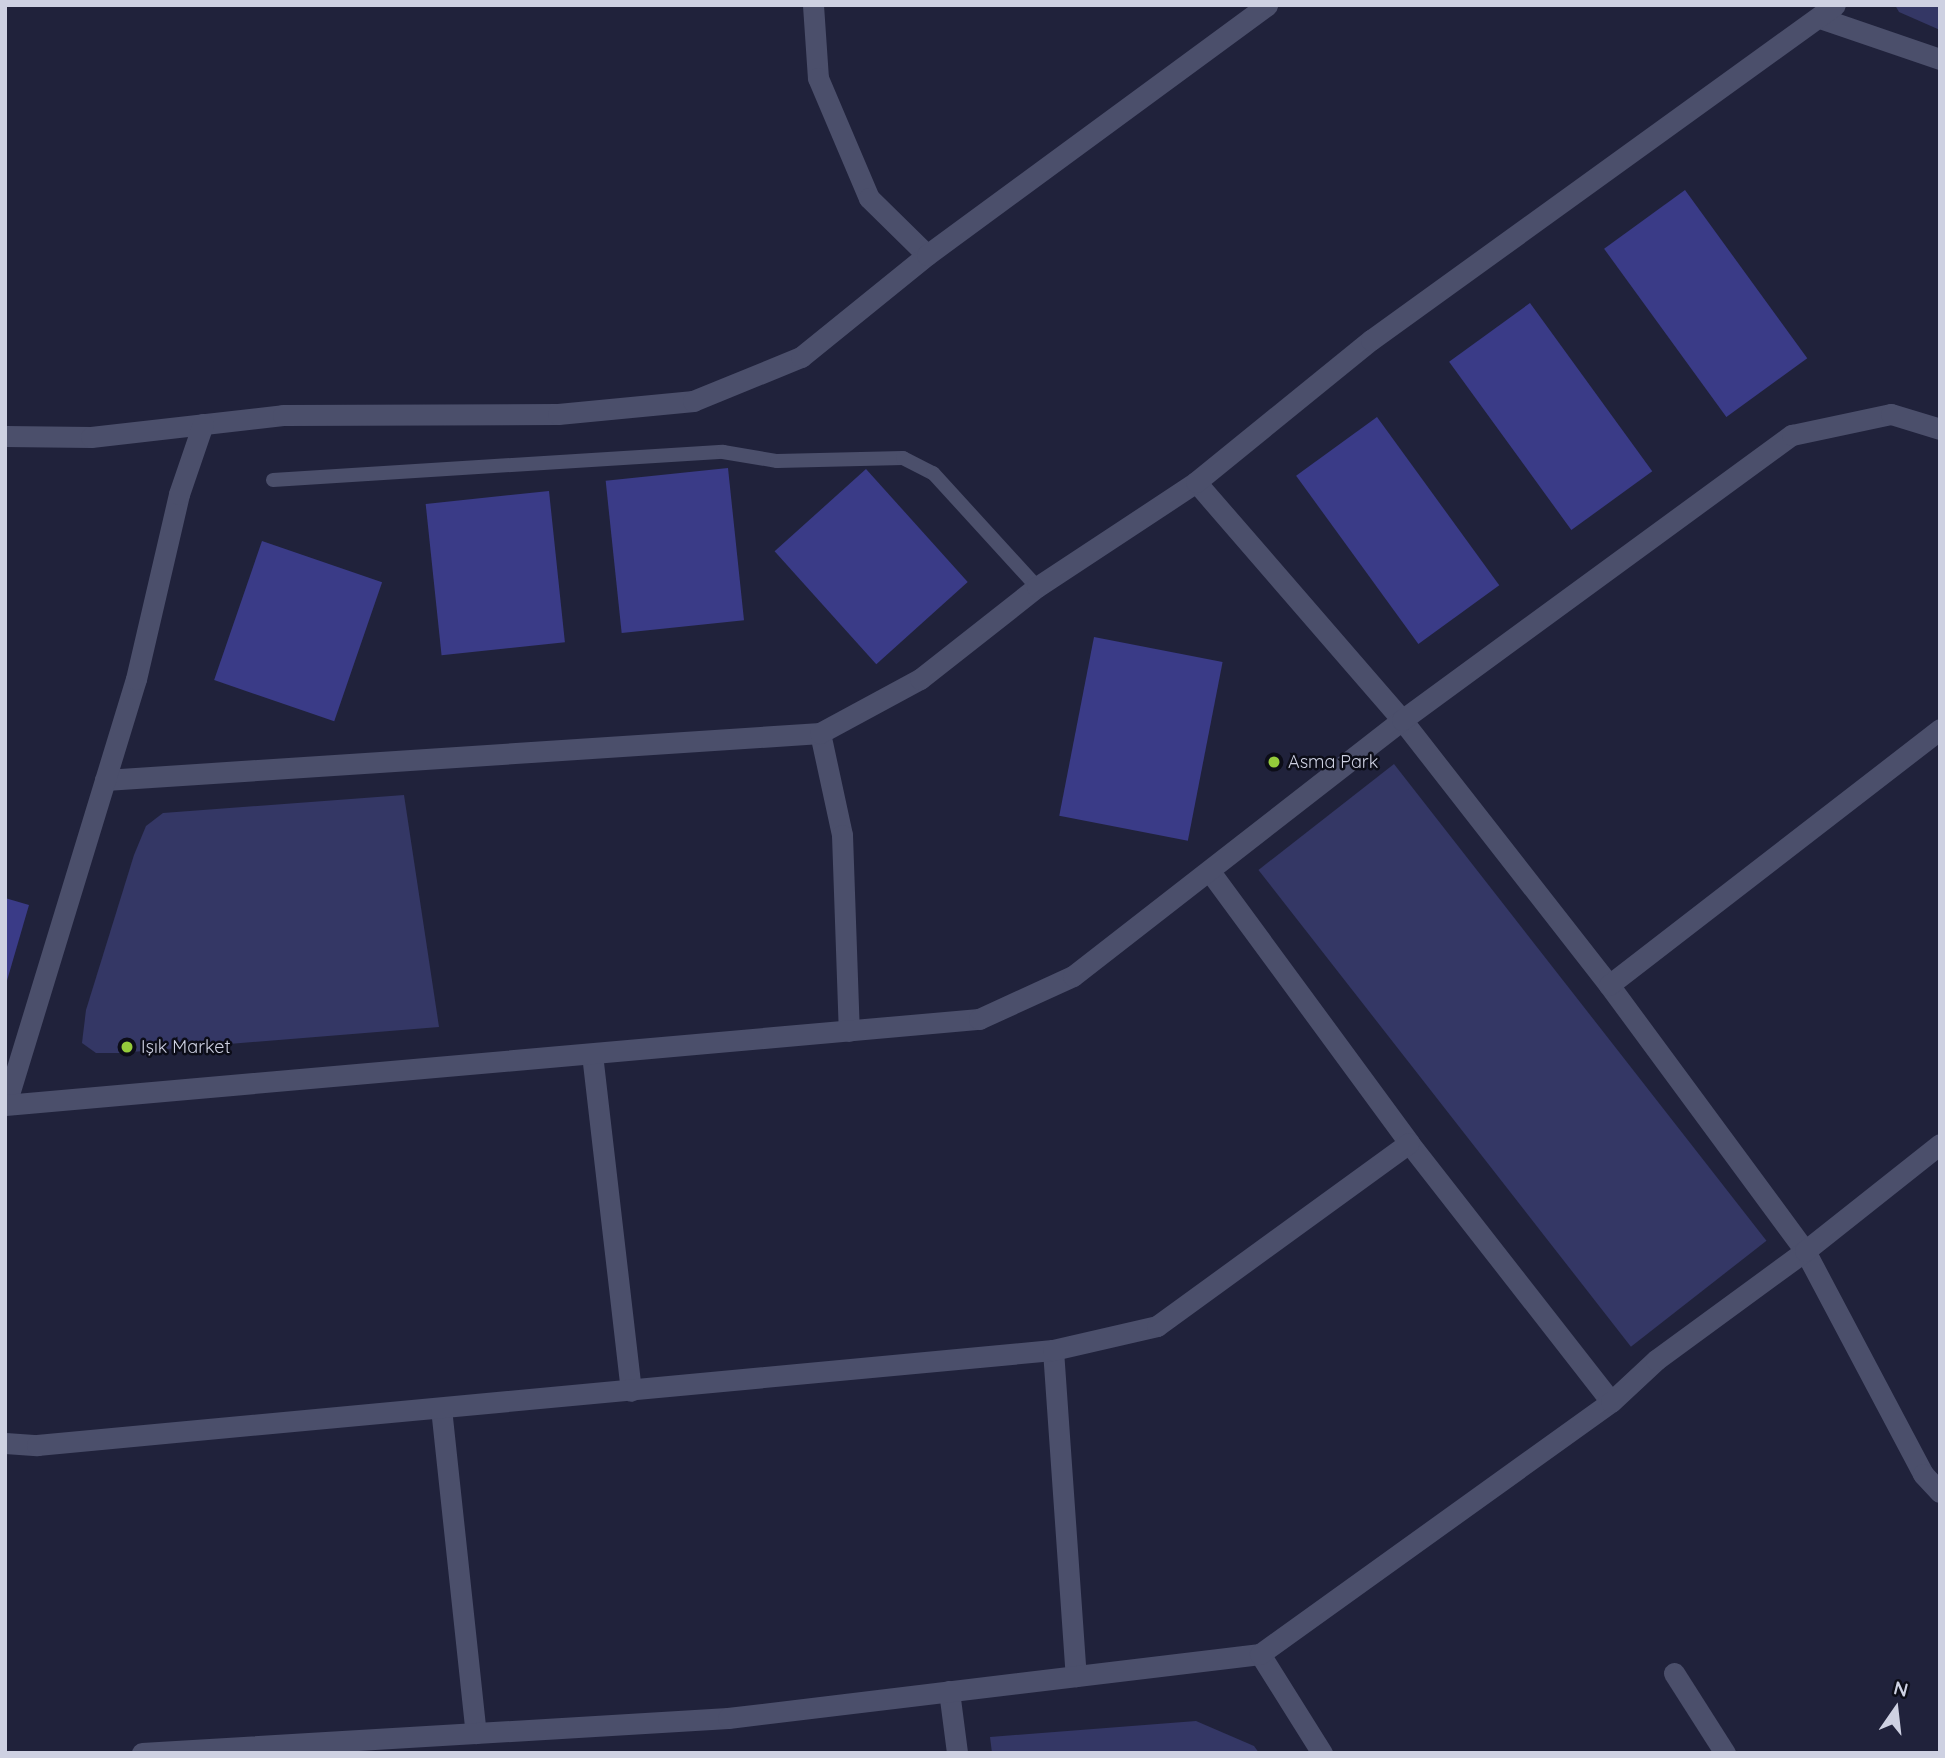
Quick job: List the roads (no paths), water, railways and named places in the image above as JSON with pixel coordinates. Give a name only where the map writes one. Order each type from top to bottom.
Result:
[{"type":"street","points":[[813,5],[818,78],[869,198],[927,255]]},
{"type":"street","points":[[5,436],[91,437],[283,415],[558,414],[693,401],[801,357],[927,255],[1267,5]]},
{"type":"street","points":[[105,780],[820,733],[920,679],[1037,587],[1196,482],[1371,340],[1828,12],[1940,59]]},
{"type":"street","points":[[203,424],[179,494],[136,679],[6,1105],[979,1018],[1073,976],[1211,873],[1402,720],[1792,435],[1891,414],[1940,429]]},
{"type":"street","points":[[1196,482],[1402,720],[1609,985],[1805,1251],[1923,1474],[1940,1492]]},
{"type":"street","points":[[1609,985],[1940,729]]},
{"type":"street","points":[[820,733],[842,835],[849,1031]]},
{"type":"street","points":[[1211,873],[1409,1143],[1611,1402]]},
{"type":"street","points":[[592,1054],[631,1391]]},
{"type":"street","points":[[5,1443],[37,1445],[1054,1350],[1157,1326],[1409,1143]]},
{"type":"street","points":[[142,1753],[728,1718],[1260,1654],[1611,1402],[1656,1360],[1805,1251],[1940,1144]]},
{"type":"street","points":[[1054,1350],[1076,1676]]},
{"type":"street","points":[[441,1408],[476,1733]]},
{"type":"street","points":[[1260,1654],[1322,1753]]},
{"type":"street","points":[[1674,1673],[1725,1753]]},
{"type":"street","points":[[949,1691],[957,1753]]},
{"type":"lane","points":[[273,480],[723,452],[777,461],[904,458],[933,473],[1037,587]]},
{"type":"place","name":"Asma Park","points":[[1274,762]]},
{"type":"place","name":"Işık Market","points":[[127,1047]]}]
